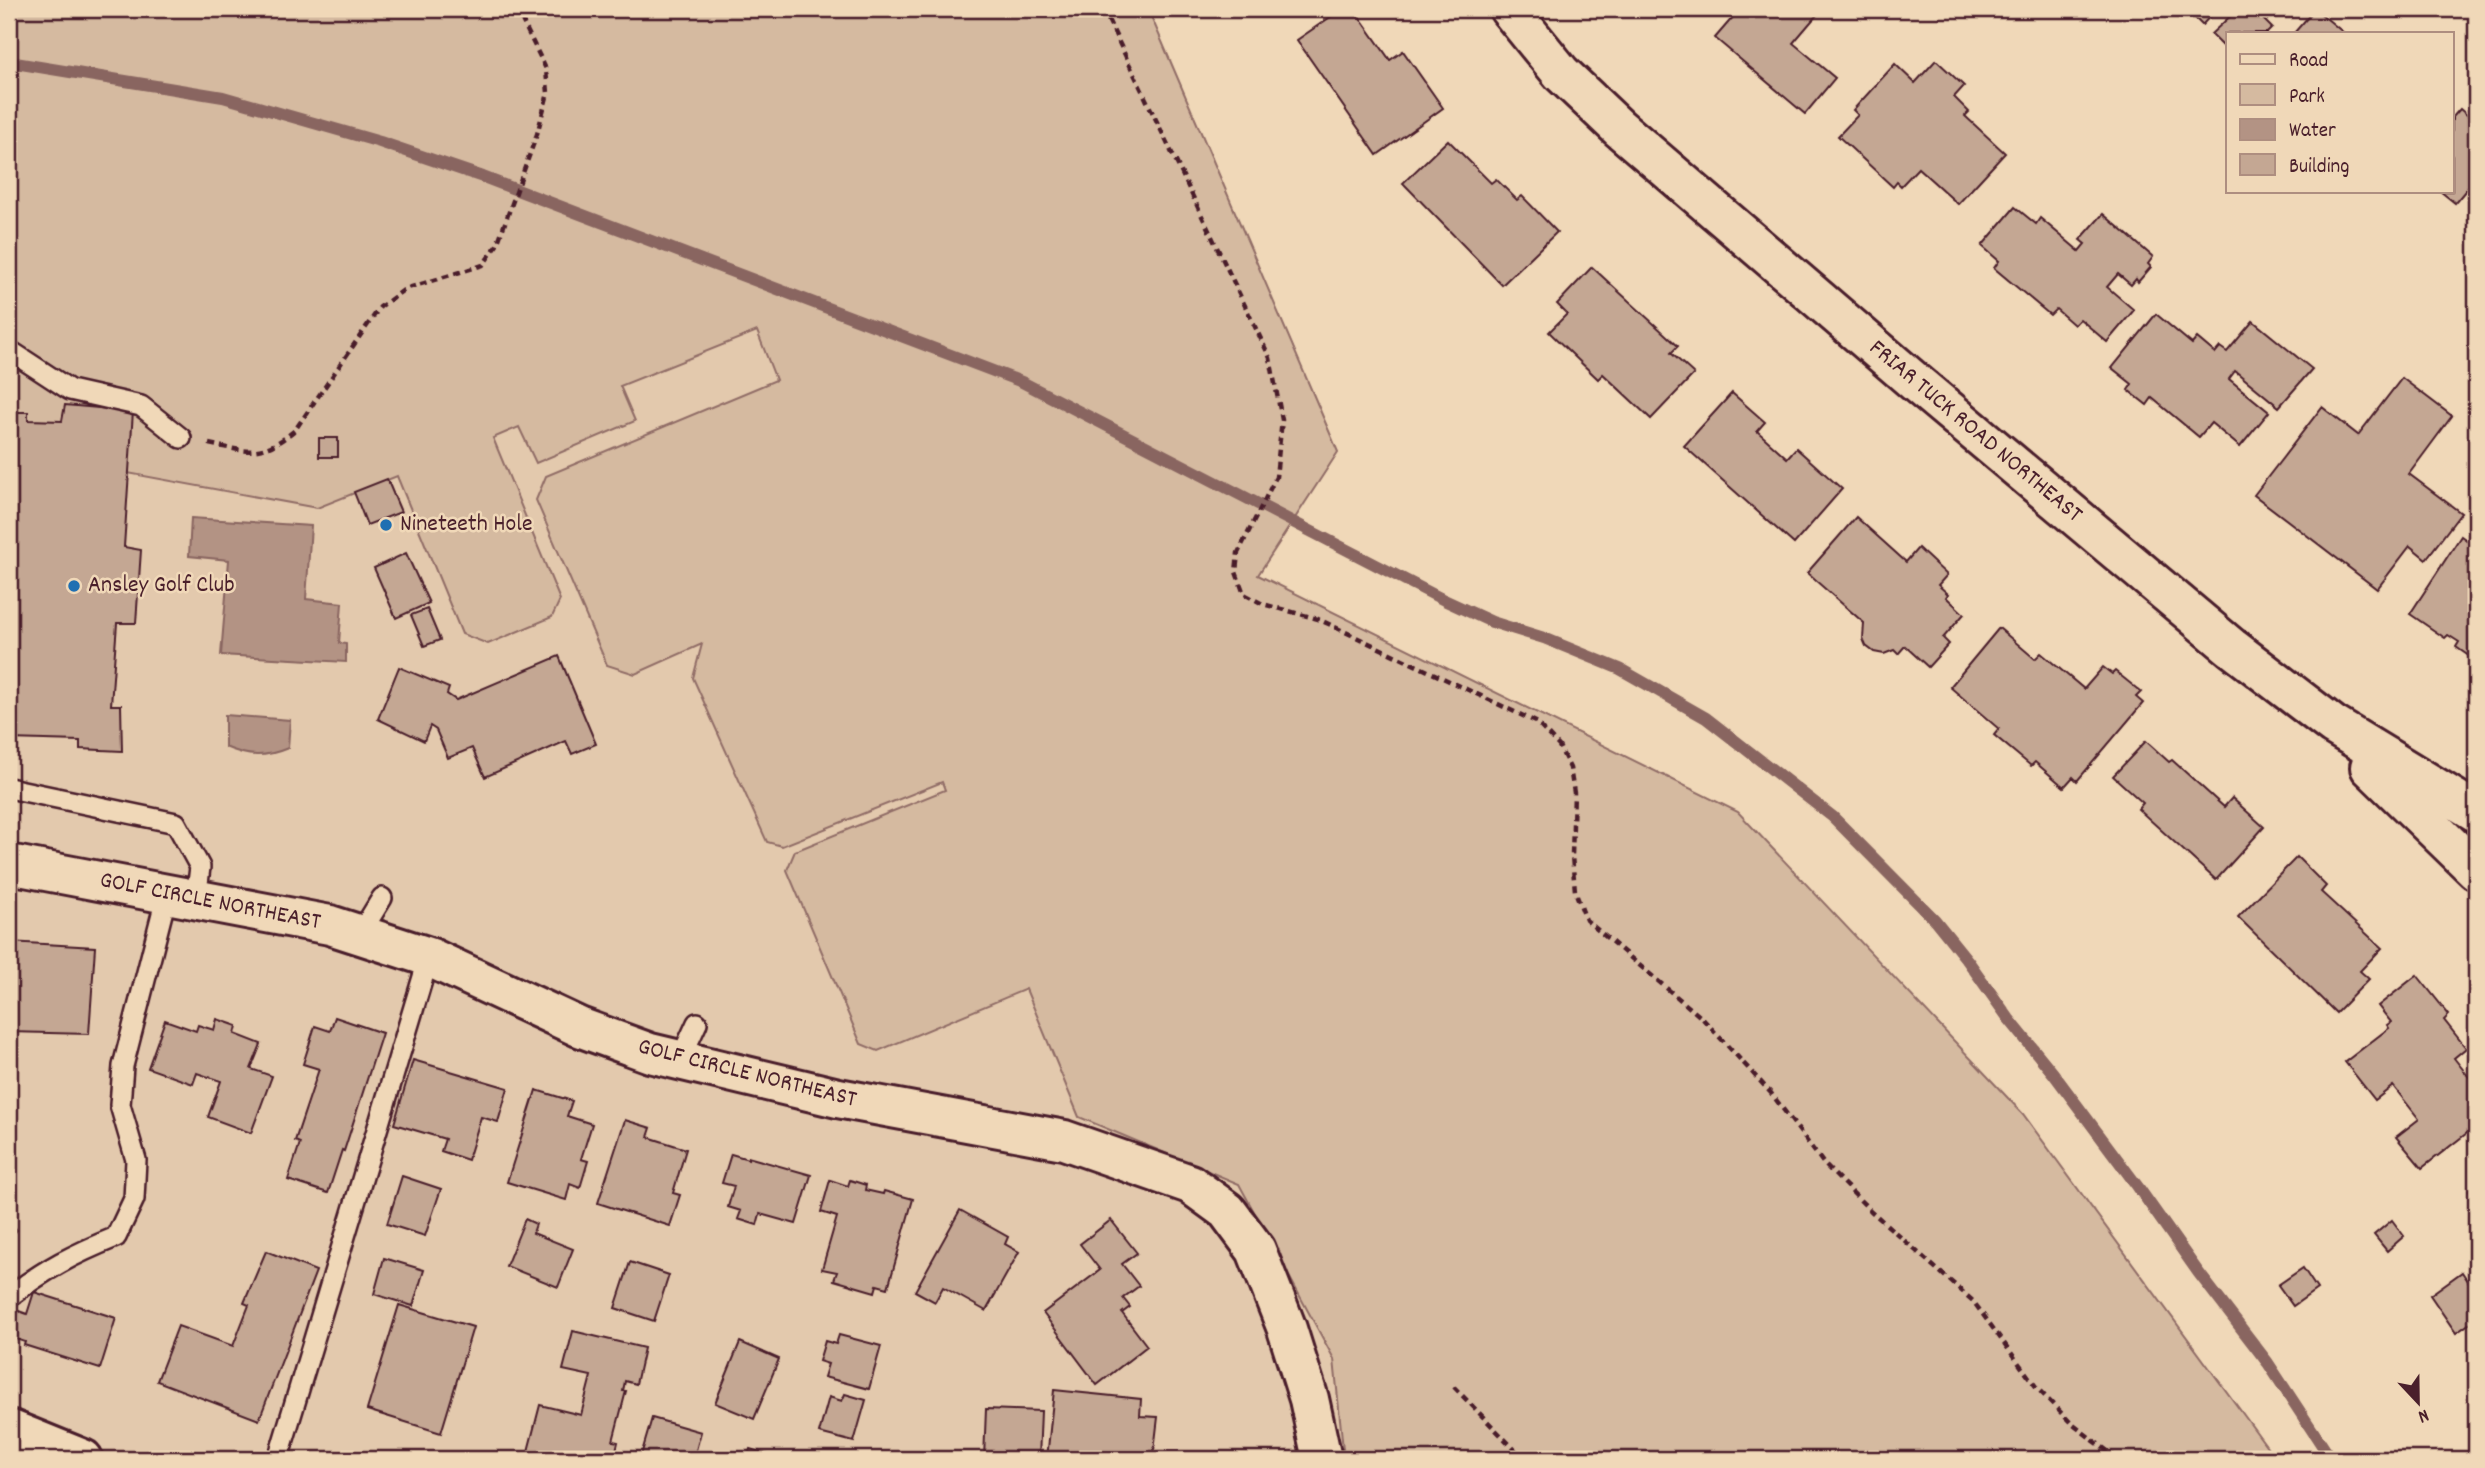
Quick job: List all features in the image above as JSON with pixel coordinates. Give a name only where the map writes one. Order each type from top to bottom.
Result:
[{"type":"street","name":"FRIAR TUCK ROAD NORTHEAST","points":[[1509,9],[1562,73],[1619,128],[1914,382],[2231,647],[2333,725],[2476,812]]},
{"type":"street","points":[[2333,725],[2346,744],[2476,870]]},
{"type":"street","name":"GOLF CIRCLE NORTHEAST","points":[[9,864],[330,925],[429,957],[579,1027],[650,1053],[838,1098],[1064,1140],[1190,1184],[1227,1211],[1256,1250],[1298,1364],[1322,1459]]},
{"type":"street","points":[[9,1429],[83,1459]]},
{"type":"lane","points":[[9,350],[70,390],[141,407],[181,439]]},
{"type":"lane","points":[[9,788],[176,822],[200,867],[182,897],[123,1066],[120,1105],[136,1160],[134,1199],[116,1237],[71,1255],[36,1276],[9,1297]]},
{"type":"lane","points":[[360,934],[382,898]]},
{"type":"lane","points":[[278,1459],[429,957]]},
{"type":"lane","points":[[680,1060],[697,1023]]},
{"type":"path","points":[[181,439],[251,452],[278,445],[295,430],[380,307],[405,289],[483,265],[498,245],[537,134],[548,93],[546,69],[522,20],[525,9]]},
{"type":"path","points":[[1103,9],[1270,358],[1282,420],[1276,477],[1238,553],[1236,572],[1244,594],[1263,604],[1318,619],[1536,722],[1559,746],[1570,768],[1574,793],[1572,856],[1575,891],[1586,919],[1702,1018],[1772,1093],[1824,1164],[1871,1212],[1973,1301],[2037,1388],[2072,1424],[2118,1459]]},
{"type":"path","points":[[1454,1387],[1524,1459]]},
{"type":"shaded area","points":[[757,331],[1079,1117],[1239,1183],[1334,1359],[1344,1459],[9,1459],[9,451],[317,508]]},
{"type":"green space","points":[[9,9],[1148,9],[1338,452],[1258,575],[1738,812],[2023,1114],[2276,1459],[1344,1459],[1334,1359],[1239,1184],[1079,1117],[1026,989],[878,1051],[861,1044],[787,870],[795,851],[945,790],[942,782],[782,846],[767,842],[693,678],[702,644],[635,674],[607,665],[536,500],[546,476],[776,380],[757,331],[620,386],[635,421],[536,463],[519,427],[493,438],[560,600],[552,617],[488,644],[462,634],[397,476],[317,508],[9,451]]},
{"type":"water","points":[[191,518],[311,526],[306,599],[342,603],[339,643],[346,644],[346,662],[221,655],[229,560],[189,556]]},
{"type":"water","points":[[225,715],[290,720],[288,748],[256,755],[225,747]]},
{"type":"building","points":[[1342,9],[1354,9],[1390,60],[1403,51],[1443,108],[1377,155],[1297,40]]},
{"type":"building","points":[[1740,9],[1822,9],[1793,43],[1835,78],[1805,114],[1715,38]]},
{"type":"building","points":[[2186,9],[2217,9],[2202,25]]},
{"type":"building","points":[[2238,9],[2253,9],[2272,28],[2268,32],[2226,32],[2226,49],[2211,34]]},
{"type":"building","points":[[2256,9],[2280,9],[2268,20]]},
{"type":"building","points":[[2315,9],[2343,32],[2295,32]]},
{"type":"building","points":[[1936,60],[1964,86],[1954,97],[1969,112],[1965,116],[2005,153],[1958,204],[1918,168],[1901,186],[1897,182],[1893,187],[1838,136],[1858,115],[1853,110],[1895,64],[1915,83]]},
{"type":"building","points":[[2460,109],[2476,123],[2476,190],[2470,185],[2455,203],[2441,192],[2454,192],[2454,116]]},
{"type":"building","points":[[1448,140],[1491,183],[1496,179],[1517,200],[1522,196],[1557,232],[1502,285],[1403,183]]},
{"type":"building","points":[[2015,207],[2036,224],[2040,218],[2079,251],[2085,244],[2080,240],[2103,214],[2153,257],[2148,264],[2151,267],[2138,282],[2136,279],[2131,285],[2118,274],[2107,287],[2134,310],[2107,342],[2080,319],[2074,325],[2056,309],[2050,315],[1994,268],[1999,261],[1982,246]]},
{"type":"building","points":[[1592,267],[1678,346],[1671,353],[1694,374],[1651,419],[1603,374],[1598,379],[1549,332],[1567,314],[1557,304]]},
{"type":"building","points":[[2156,314],[2192,344],[2197,338],[2215,353],[2220,347],[2227,352],[2253,321],[2312,369],[2279,407],[2235,371],[2229,379],[2269,412],[2240,447],[2211,423],[2199,437],[2152,398],[2147,405],[2128,390],[2132,384],[2112,368]]},
{"type":"building","points":[[2402,378],[2452,416],[2409,474],[2461,513],[2426,559],[2410,546],[2377,589],[2254,495],[2322,407],[2358,435]]},
{"type":"building","points":[[1732,393],[1765,422],[1757,431],[1787,458],[1796,448],[1842,489],[1794,544],[1684,446]]},
{"type":"building","name":"Ansley Golf Club","points":[[65,405],[133,411],[124,547],[141,550],[136,623],[117,623],[111,705],[121,705],[122,751],[80,749],[80,741],[9,739],[9,408],[15,412],[28,412],[28,420],[62,421]]},
{"type":"building","points":[[319,438],[338,438],[338,457],[319,457]]},
{"type":"building","points":[[387,479],[401,512],[367,525],[354,492]]},
{"type":"building","points":[[1856,517],[1906,562],[1918,548],[1947,575],[1938,585],[1964,614],[1943,638],[1949,644],[1928,667],[1905,646],[1898,654],[1894,650],[1884,654],[1874,652],[1866,646],[1863,639],[1864,623],[1807,573]]},
{"type":"building","points":[[2461,536],[2476,547],[2476,661],[2456,647],[2459,642],[2448,635],[2445,638],[2410,614]]},
{"type":"building","points":[[406,553],[429,603],[396,618],[374,568]]},
{"type":"building","points":[[427,609],[440,640],[424,646],[411,615]]},
{"type":"building","points":[[1999,628],[2035,659],[2041,653],[2084,689],[2103,667],[2112,674],[2115,671],[2141,692],[2136,697],[2143,703],[2077,781],[2073,777],[2064,787],[2035,762],[2031,766],[1994,735],[1999,729],[1950,687]]},
{"type":"building","points":[[559,656],[596,744],[572,754],[566,741],[485,777],[472,748],[448,758],[436,730],[430,726],[424,741],[378,719],[399,667],[449,688],[447,694],[456,700]]},
{"type":"building","points":[[2146,741],[2169,762],[2172,760],[2224,807],[2232,798],[2264,827],[2216,880],[2138,809],[2143,803],[2113,776]]},
{"type":"building","points":[[2297,857],[2326,886],[2321,892],[2382,948],[2360,971],[2369,979],[2336,1013],[2238,917]]},
{"type":"building","points":[[9,942],[95,947],[89,1034],[9,1032]]},
{"type":"building","points":[[2417,975],[2449,1015],[2444,1020],[2466,1048],[2454,1058],[2476,1086],[2476,1126],[2422,1168],[2396,1137],[2419,1119],[2393,1086],[2375,1100],[2345,1062],[2389,1028],[2387,1025],[2391,1022],[2378,1006]]},
{"type":"building","points":[[335,1017],[382,1033],[328,1193],[288,1180],[300,1143],[295,1141],[319,1069],[303,1064],[315,1026],[330,1031]]},
{"type":"building","points":[[217,1019],[237,1026],[235,1034],[261,1044],[251,1069],[272,1076],[251,1133],[208,1117],[221,1081],[197,1073],[193,1084],[148,1068],[165,1020],[196,1031],[198,1025],[214,1030]]},
{"type":"building","points":[[413,1060],[508,1088],[498,1122],[481,1117],[468,1160],[441,1151],[445,1139],[394,1124]]},
{"type":"building","points":[[536,1090],[572,1101],[567,1116],[592,1124],[581,1159],[588,1161],[580,1188],[570,1184],[566,1200],[507,1182]]},
{"type":"building","points":[[625,1120],[651,1128],[648,1137],[686,1149],[673,1193],[680,1195],[670,1226],[598,1203]]},
{"type":"building","points":[[731,1154],[811,1175],[796,1224],[760,1214],[757,1225],[738,1219],[741,1211],[728,1207],[734,1186],[722,1183]]},
{"type":"building","points":[[402,1176],[441,1189],[425,1236],[387,1224]]},
{"type":"building","points":[[830,1180],[848,1186],[850,1180],[866,1185],[865,1190],[883,1194],[884,1191],[913,1199],[888,1288],[877,1285],[875,1292],[834,1280],[837,1272],[822,1269],[837,1217],[821,1212]]},
{"type":"building","points":[[2476,1185],[2476,1201],[2469,1190]]},
{"type":"building","points":[[960,1210],[1008,1237],[1005,1244],[1019,1252],[986,1311],[943,1287],[935,1302],[915,1291]]},
{"type":"building","points":[[525,1219],[536,1224],[533,1233],[573,1249],[558,1287],[506,1266]]},
{"type":"building","points":[[1111,1220],[1137,1253],[1122,1264],[1139,1286],[1123,1298],[1130,1307],[1122,1313],[1147,1346],[1097,1385],[1043,1313],[1100,1270],[1080,1244]]},
{"type":"building","points":[[2392,1220],[2404,1236],[2387,1251],[2374,1235]]},
{"type":"building","points":[[9,1221],[17,1230],[9,1239]]},
{"type":"building","points":[[266,1251],[316,1271],[259,1420],[157,1381],[178,1326],[233,1346],[249,1305],[244,1303]]},
{"type":"building","points":[[384,1258],[424,1270],[413,1306],[374,1294]]},
{"type":"building","points":[[630,1262],[669,1275],[654,1321],[615,1308]]},
{"type":"building","points":[[2303,1268],[2317,1289],[2293,1306],[2278,1285]]},
{"type":"building","points":[[2462,1272],[2476,1293],[2476,1319],[2456,1333],[2430,1295]]},
{"type":"building","points":[[34,1292],[116,1318],[100,1369],[24,1345],[25,1342],[10,1337],[19,1311],[27,1314]]},
{"type":"building","points":[[399,1305],[473,1327],[441,1433],[367,1410]]},
{"type":"building","points":[[573,1331],[644,1348],[636,1384],[625,1381],[623,1391],[626,1391],[613,1441],[618,1442],[614,1459],[526,1459],[540,1405],[581,1415],[591,1376],[563,1370]]},
{"type":"building","points":[[839,1335],[881,1346],[869,1389],[824,1377],[828,1364],[819,1361],[825,1341],[836,1344]]},
{"type":"building","points":[[740,1342],[779,1359],[754,1419],[715,1403]]},
{"type":"building","points":[[1054,1390],[1141,1399],[1140,1416],[1158,1417],[1153,1459],[1047,1459]]},
{"type":"building","points":[[845,1394],[866,1400],[854,1442],[819,1433],[829,1397],[842,1401]]},
{"type":"building","points":[[986,1409],[1041,1411],[1039,1459],[984,1459]]},
{"type":"building","points":[[652,1418],[701,1432],[695,1454],[711,1459],[640,1459]]},
{"type":"building","points":[[750,1449],[776,1457],[747,1459]]},
{"type":"waterway","points":[[9,62],[223,97],[380,142],[483,177],[1022,382],[1444,600],[1492,622],[1544,638],[1620,669],[1706,718],[1833,817],[1935,920],[2053,1073],[2268,1363],[2331,1459]]},
{"type":"place","name":"Nineteeth Hole","points":[[386,525]]},
{"type":"place","name":"Ansley Golf Club","points":[[74,586]]}]
